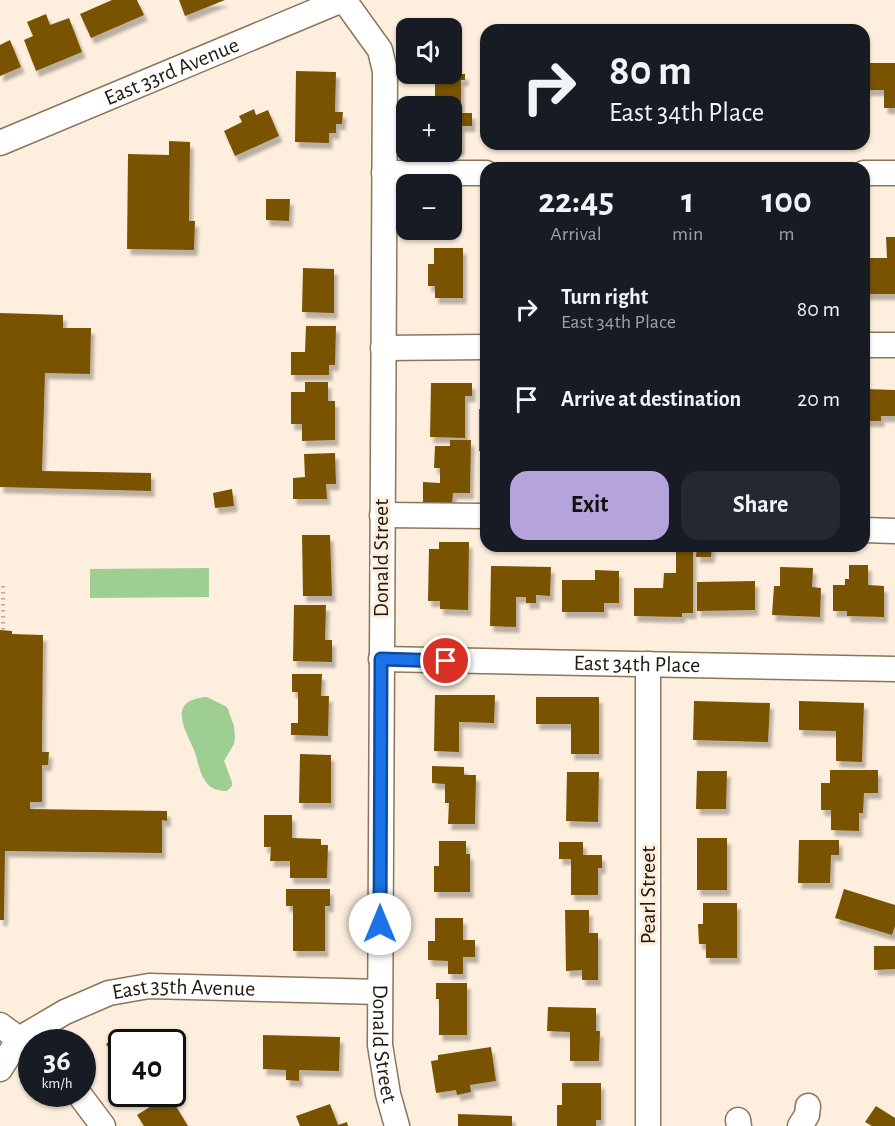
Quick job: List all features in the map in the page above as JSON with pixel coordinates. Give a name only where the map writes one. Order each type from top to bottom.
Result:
[{"type":"street","name":"East 33rd Avenue","points":[[0,143],[343,0]]},
{"type":"street","name":"Donald Street","points":[[343,0],[380,50],[385,71],[380,1045],[388,1094],[397,1126]]},
{"type":"street","points":[[384,173],[480,173]]},
{"type":"street","points":[[870,173],[895,173]]},
{"type":"street","points":[[870,345],[895,345]]},
{"type":"street","points":[[383,348],[480,347]]},
{"type":"street","points":[[382,515],[480,516]]},
{"type":"street","points":[[870,530],[895,531]]},
{"type":"street","name":"East 34th Place","points":[[381,659],[895,669]]},
{"type":"street","name":"Pearl Street","points":[[648,664],[648,1126]]},
{"type":"street","name":"East 35th Avenue","points":[[17,1037],[64,1012],[109,993],[149,986],[380,992]]},
{"type":"street","points":[[0,1069],[17,1037]]},
{"type":"street","points":[[88,1107],[102,1126]]},
{"type":"path","points":[[3,586],[3,630]]},
{"type":"green space","points":[[209,568],[209,597],[90,598],[90,569]]},
{"type":"green space","points":[[207,697],[227,707],[234,726],[234,744],[224,761],[232,782],[232,786],[227,791],[212,788],[204,778],[183,725],[182,710],[186,704],[194,699]]},
{"type":"building","points":[[112,0],[137,0],[144,15],[91,38],[80,14]]},
{"type":"building","points":[[179,0],[225,0],[185,16]]},
{"type":"building","points":[[46,14],[50,25],[69,18],[82,52],[36,71],[24,40],[33,36],[27,22]]},
{"type":"building","points":[[10,40],[21,67],[0,76],[0,45]]},
{"type":"building","points":[[870,63],[895,63],[895,108],[884,108],[884,90],[870,90]]},
{"type":"building","points":[[296,71],[336,72],[335,112],[343,112],[342,124],[336,124],[336,133],[329,133],[329,143],[295,142]]},
{"type":"building","points":[[435,84],[461,84],[461,96],[435,96]]},
{"type":"building","points":[[254,109],[256,115],[268,110],[279,136],[235,156],[224,131],[242,122],[239,116]]},
{"type":"building","points":[[462,113],[472,113],[472,126],[462,126]]},
{"type":"building","points":[[169,141],[190,142],[189,221],[195,221],[194,250],[127,249],[128,154],[169,155]]},
{"type":"building","points":[[266,199],[290,199],[289,221],[266,220]]},
{"type":"building","points":[[886,237],[895,237],[895,294],[870,294],[870,258],[887,258]]},
{"type":"building","points":[[434,248],[463,248],[463,298],[435,298],[435,286],[428,286],[428,264],[434,264]]},
{"type":"building","points":[[303,268],[334,269],[334,313],[302,312]]},
{"type":"building","points":[[0,313],[63,315],[63,328],[91,328],[90,374],[45,373],[42,471],[151,473],[151,491],[0,487]]},
{"type":"building","points":[[306,326],[336,326],[335,365],[329,365],[329,375],[291,375],[291,352],[305,352]]},
{"type":"building","points":[[305,382],[328,382],[328,401],[335,401],[335,440],[302,441],[302,424],[291,424],[291,392],[305,392]]},
{"type":"building","points":[[431,383],[472,383],[472,396],[465,396],[465,438],[430,437]]},
{"type":"building","points":[[870,389],[895,390],[895,416],[881,416],[881,421],[870,421]]},
{"type":"building","points":[[479,409],[480,409],[480,451]]},
{"type":"building","points":[[450,440],[471,440],[470,493],[453,493],[452,504],[423,504],[423,482],[440,483],[440,468],[434,468],[435,446],[450,446]]},
{"type":"building","points":[[335,453],[336,484],[326,484],[327,499],[293,499],[293,478],[305,477],[304,454]]},
{"type":"building","points":[[232,489],[234,506],[215,508],[213,493]]},
{"type":"building","points":[[302,535],[330,535],[332,596],[303,596]]},
{"type":"building","points":[[439,542],[469,542],[468,610],[440,609],[440,601],[428,601],[429,549],[439,549]]},
{"type":"building","points":[[676,552],[693,552],[693,613],[682,613],[682,617],[634,616],[634,588],[663,588],[664,573],[676,573]]},
{"type":"building","points":[[696,552],[711,552],[711,557],[696,557]]},
{"type":"building","points":[[849,565],[868,565],[868,585],[884,586],[884,617],[847,616],[847,611],[833,611],[833,585],[845,585],[845,579],[849,579]]},
{"type":"building","points":[[491,566],[551,567],[550,596],[536,595],[536,603],[526,603],[526,597],[516,597],[516,627],[490,626]]},
{"type":"building","points":[[780,567],[813,568],[812,587],[821,588],[820,617],[772,615],[774,586],[780,586]]},
{"type":"building","points":[[595,570],[619,571],[619,603],[604,603],[604,612],[562,612],[562,580],[595,580]]},
{"type":"building","points":[[755,581],[755,610],[697,611],[697,582]]},
{"type":"building","points":[[294,605],[326,605],[325,640],[332,640],[332,662],[293,661]]},
{"type":"building","points":[[0,630],[12,631],[12,634],[43,635],[42,752],[49,752],[48,765],[42,765],[42,802],[30,802],[30,809],[167,811],[167,821],[162,820],[162,853],[5,851],[4,920],[0,920]]},
{"type":"building","points":[[292,674],[322,674],[321,696],[329,696],[328,736],[291,735],[291,723],[298,723],[298,692],[292,692]]},
{"type":"building","points":[[435,695],[495,695],[494,723],[459,722],[459,752],[434,751]]},
{"type":"building","points":[[536,697],[599,697],[599,754],[571,754],[571,724],[536,724]]},
{"type":"building","points":[[694,701],[770,703],[768,742],[693,740]]},
{"type":"building","points":[[799,701],[864,703],[862,762],[836,761],[836,731],[799,730]]},
{"type":"building","points":[[300,754],[331,755],[331,803],[299,803]]},
{"type":"building","points":[[432,766],[464,767],[464,775],[476,775],[475,824],[448,824],[449,803],[445,803],[445,784],[432,783]]},
{"type":"building","points":[[830,770],[878,770],[878,793],[864,793],[863,813],[859,813],[859,831],[831,830],[831,810],[821,810],[821,783],[830,783]]},
{"type":"building","points":[[697,771],[727,771],[726,809],[696,809]]},
{"type":"building","points":[[567,772],[599,772],[598,822],[566,821]]},
{"type":"building","points":[[264,815],[292,815],[292,838],[321,839],[321,845],[328,845],[327,878],[290,878],[290,861],[270,861],[271,847],[264,847]]},
{"type":"building","points":[[697,838],[727,838],[727,890],[697,890]]},
{"type":"building","points":[[799,840],[839,840],[839,855],[831,855],[830,883],[798,883]]},
{"type":"building","points":[[439,841],[466,841],[466,854],[470,854],[470,892],[434,892],[434,866],[439,866]]},
{"type":"building","points":[[559,842],[583,842],[583,855],[602,855],[602,868],[598,868],[598,895],[571,895],[571,859],[559,859]]},
{"type":"building","points":[[286,889],[330,889],[330,906],[325,906],[325,951],[293,951],[293,906],[286,906]]},
{"type":"building","points":[[844,889],[895,905],[895,926],[892,935],[835,918]]},
{"type":"building","points":[[703,903],[737,903],[737,958],[706,958],[706,944],[699,944],[698,924],[703,924]]},
{"type":"building","points":[[565,910],[589,910],[589,933],[598,933],[598,980],[582,980],[582,970],[566,971]]},
{"type":"building","points":[[435,918],[463,918],[463,940],[475,940],[475,957],[463,957],[463,974],[448,974],[448,961],[428,960],[428,941],[435,941]]},
{"type":"building","points":[[874,946],[895,946],[895,969],[874,970]]},
{"type":"building","points":[[436,983],[467,983],[467,1035],[439,1035],[439,999],[436,999]]},
{"type":"building","points":[[548,1007],[596,1008],[596,1031],[600,1031],[599,1061],[570,1061],[570,1032],[547,1031]]},
{"type":"building","points":[[263,1035],[340,1037],[339,1071],[299,1070],[299,1081],[286,1080],[286,1070],[263,1069]]},
{"type":"building","points":[[491,1047],[496,1081],[470,1085],[471,1092],[457,1095],[456,1090],[436,1093],[431,1061],[438,1060],[438,1055]]},
{"type":"building","points":[[562,1083],[601,1083],[601,1120],[596,1120],[596,1126],[557,1126],[557,1105],[562,1105]]},
{"type":"building","points":[[330,1104],[338,1125],[347,1122],[348,1126],[300,1126],[296,1116]]},
{"type":"building","points":[[876,1106],[895,1118],[895,1126],[872,1126],[865,1122]]},
{"type":"building","points":[[150,1107],[176,1107],[188,1126],[144,1126],[137,1115]]},
{"type":"building","points":[[458,1114],[512,1116],[512,1126],[458,1126]]},
{"type":"route","points":[[380,924],[381,659],[446,661]]}]
